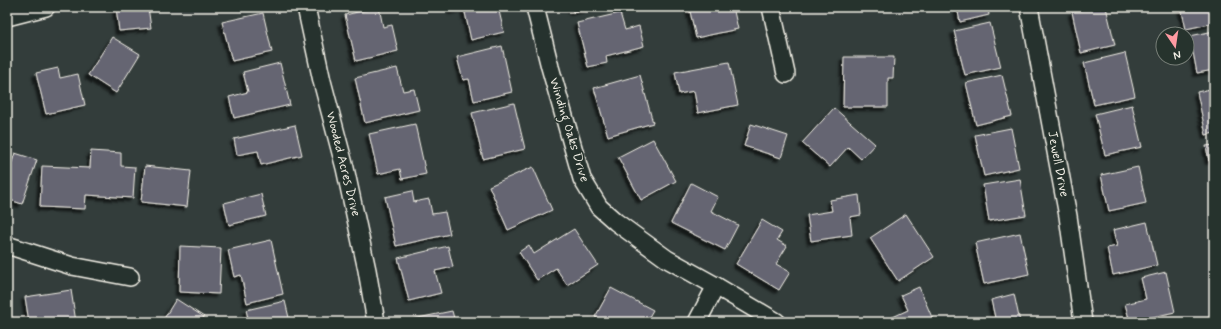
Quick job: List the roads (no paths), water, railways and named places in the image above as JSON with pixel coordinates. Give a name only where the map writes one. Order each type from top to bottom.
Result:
[{"type":"street","points":[[7,16],[46,7]]},
{"type":"street","name":"Wooded Acres Drive","points":[[306,7],[322,81],[345,168],[367,270],[376,322]]},
{"type":"street","name":"Winding Oaks Drive","points":[[535,7],[550,67],[582,179],[599,207],[616,222],[667,259],[777,322]]},
{"type":"street","points":[[771,7],[786,74]]},
{"type":"street","name":"Jewell Drive","points":[[1029,7],[1068,216],[1083,322]]},
{"type":"street","points":[[7,245],[72,266],[130,277]]},
{"type":"street","points":[[697,322],[716,286]]}]
